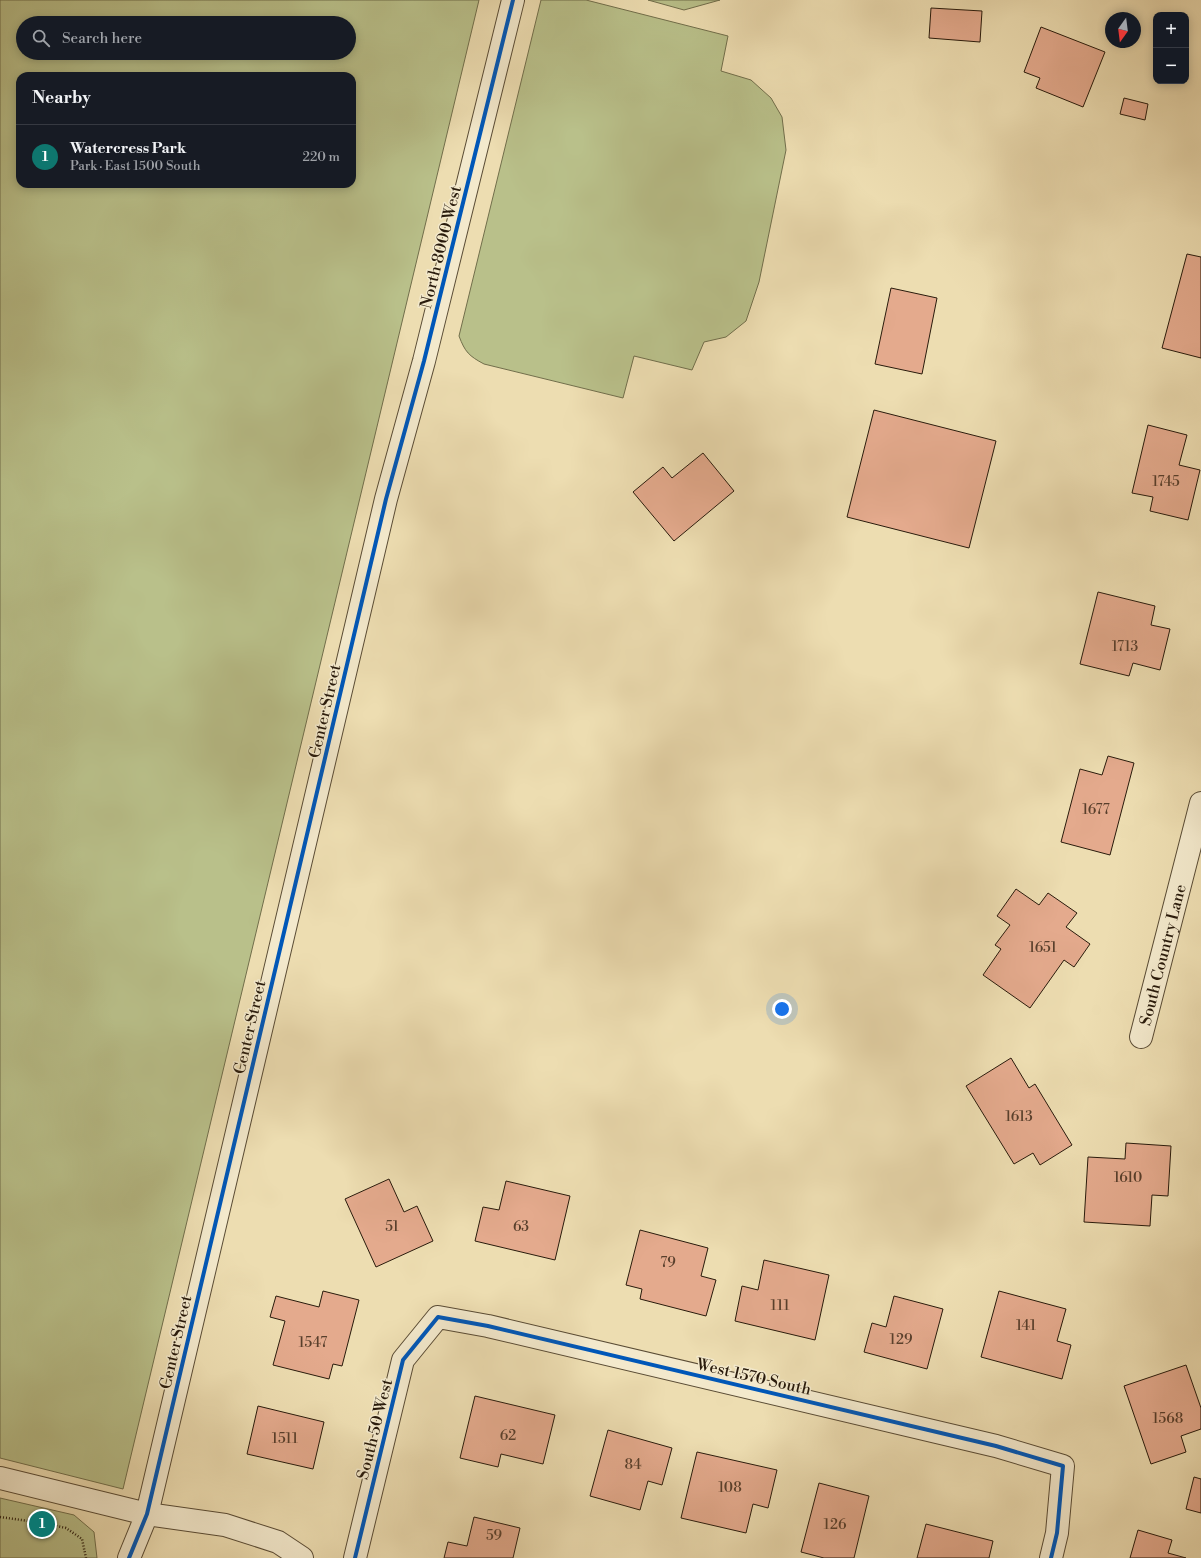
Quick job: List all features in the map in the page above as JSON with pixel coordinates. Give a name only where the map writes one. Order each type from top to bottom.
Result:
[{"type":"street","name":"North 8000 West","points":[[386,499],[424,361],[513,0]]},
{"type":"street","name":"Center Street","points":[[129,1558],[147,1514],[386,499]]},
{"type":"street","name":"South Country Lane","points":[[1141,1037],[1201,803]]},
{"type":"street","name":"West 1570 South","points":[[438,1317],[488,1326],[989,1444],[1063,1466],[1057,1533],[1051,1558]]},
{"type":"street","name":"South 50 West","points":[[355,1558],[403,1360],[438,1317]]},
{"type":"street","points":[[0,1478],[147,1514],[225,1525],[278,1542],[302,1558]]},
{"type":"path","points":[[0,1517],[66,1528],[82,1539],[86,1558]]},
{"type":"green space","points":[[0,0],[479,0],[123,1489],[0,1458]]},
{"type":"green space","points":[[541,0],[586,0],[728,36],[721,71],[751,80],[771,98],[782,117],[786,150],[759,282],[746,321],[726,337],[704,342],[692,370],[634,356],[623,398],[484,364],[468,353],[459,336]]},
{"type":"green space","points":[[648,0],[720,0],[684,10]]},
{"type":"green space","points":[[0,1498],[74,1515],[94,1532],[97,1558],[0,1558]]},
{"type":"building","points":[[931,8],[982,11],[980,42],[929,38]]},
{"type":"building","points":[[1041,27],[1105,52],[1083,107],[1036,88],[1040,78],[1024,72]]},
{"type":"building","points":[[1124,98],[1148,104],[1145,120],[1120,114]]},
{"type":"building","points":[[1187,254],[1201,257],[1201,358],[1162,348]]},
{"type":"building","points":[[891,288],[937,298],[922,374],[875,364]]},
{"type":"building","points":[[874,410],[996,441],[969,548],[847,517]]},
{"type":"building","points":[[1148,425],[1187,435],[1179,465],[1200,470],[1188,520],[1150,511],[1153,497],[1132,493]]},
{"type":"building","points":[[703,453],[734,491],[674,541],[633,492],[663,467],[672,478]]},
{"type":"building","points":[[1098,592],[1155,606],[1151,625],[1170,629],[1160,670],[1133,663],[1129,676],[1080,664]]},
{"type":"building","points":[[1108,756],[1134,763],[1110,855],[1061,842],[1080,769],[1102,775]]},
{"type":"building","points":[[1016,889],[1039,905],[1048,893],[1077,913],[1066,927],[1090,944],[1074,967],[1064,960],[1030,1008],[983,975],[1001,949],[995,945],[1010,925],[997,916]]},
{"type":"building","points":[[1011,1058],[1029,1088],[1035,1084],[1072,1145],[1040,1165],[1033,1153],[1014,1164],[966,1086]]},
{"type":"building","points":[[1126,1143],[1171,1146],[1168,1196],[1152,1195],[1150,1226],[1084,1222],[1088,1157],[1125,1159]]},
{"type":"building","points":[[389,1179],[404,1212],[417,1206],[433,1241],[376,1267],[345,1199]]},
{"type":"building","points":[[506,1181],[570,1196],[555,1260],[475,1241],[483,1207],[499,1210]]},
{"type":"building","points":[[640,1230],[708,1248],[701,1276],[716,1280],[706,1316],[640,1299],[642,1289],[626,1285]]},
{"type":"building","points":[[764,1260],[829,1275],[815,1340],[735,1321],[742,1286],[758,1290]]},
{"type":"building","points":[[323,1291],[359,1300],[342,1366],[333,1364],[329,1379],[273,1365],[285,1321],[270,1317],[276,1296],[319,1307]]},
{"type":"building","points":[[999,1291],[1066,1309],[1057,1341],[1071,1345],[1062,1379],[981,1357]]},
{"type":"building","points":[[894,1296],[943,1309],[927,1369],[864,1352],[872,1323],[886,1327]]},
{"type":"building","points":[[1186,1365],[1201,1408],[1201,1429],[1181,1436],[1186,1452],[1151,1464],[1124,1386]]},
{"type":"building","points":[[475,1396],[555,1415],[543,1464],[501,1454],[498,1467],[460,1458]]},
{"type":"building","points":[[258,1406],[324,1422],[313,1469],[247,1454]]},
{"type":"building","points":[[608,1430],[672,1448],[662,1485],[648,1481],[640,1510],[590,1496]]},
{"type":"building","points":[[697,1452],[777,1470],[768,1508],[753,1504],[746,1533],[681,1518]]},
{"type":"building","points":[[1194,1477],[1201,1479],[1201,1513],[1186,1509]]},
{"type":"building","points":[[819,1483],[869,1496],[854,1558],[824,1558],[801,1552]]},
{"type":"building","points":[[474,1517],[520,1528],[513,1558],[444,1558],[448,1542],[467,1546]]},
{"type":"building","points":[[926,1524],[993,1541],[989,1558],[917,1558]]},
{"type":"building","points":[[1138,1530],[1172,1540],[1168,1553],[1186,1558],[1130,1558]]},
{"type":"cycle path","points":[[129,1558],[147,1514],[386,499],[424,361],[513,0]]},
{"type":"cycle path","points":[[355,1558],[403,1360],[438,1317],[488,1326],[996,1446],[1063,1466],[1057,1533],[1051,1558]]},
{"type":"place","name":"Watercress Park","points":[[42,1524]]}]
